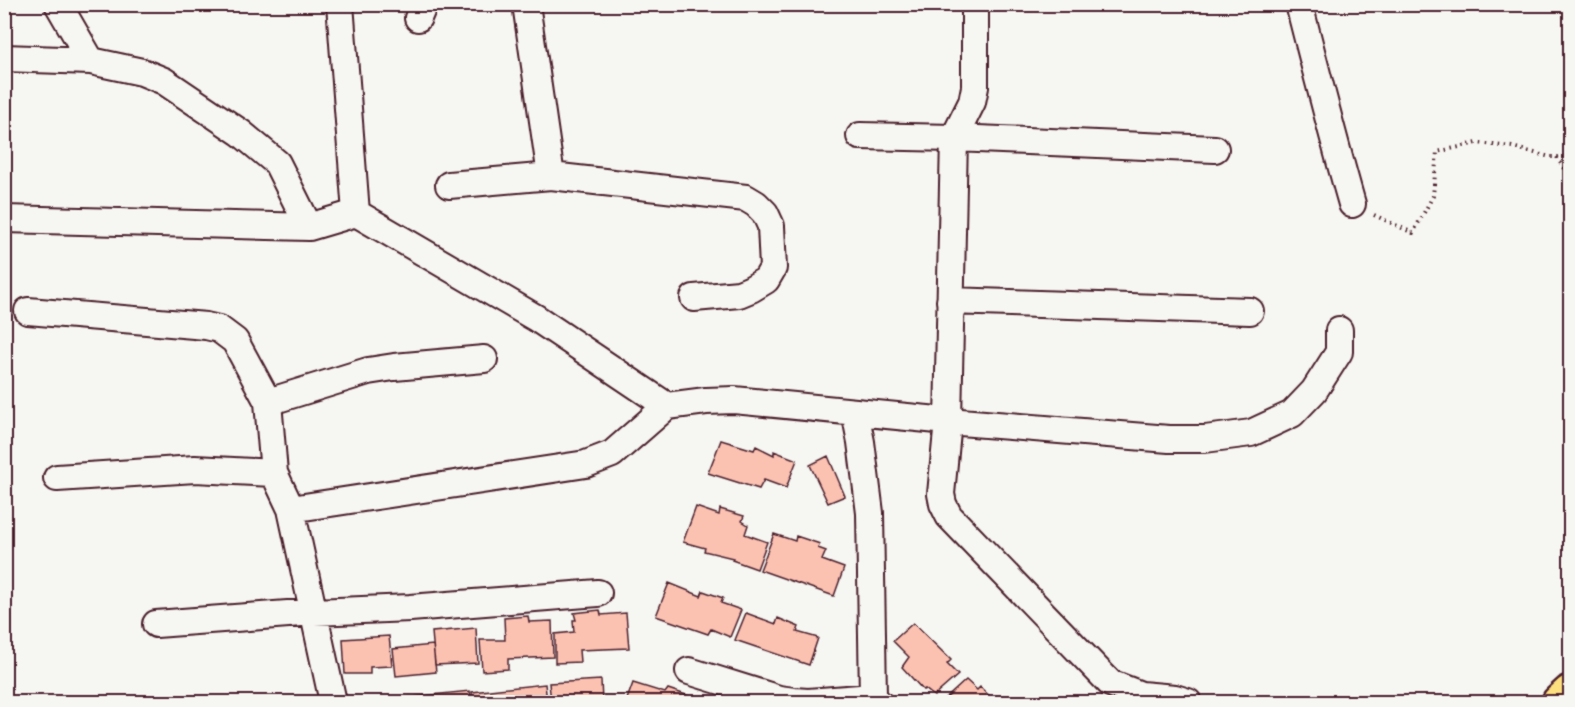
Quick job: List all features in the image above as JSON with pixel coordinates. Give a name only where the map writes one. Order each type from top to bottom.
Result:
[{"type":"highway","points":[[1559,702],[1570,692]]},
{"type":"street","points":[[58,4],[91,61]]},
{"type":"street","points":[[340,4],[356,213]]},
{"type":"street","points":[[526,4],[551,176]]},
{"type":"street","points":[[975,4],[975,87],[972,102],[954,138],[948,421],[941,494],[943,504],[949,516],[1110,683],[1141,695],[1175,698],[1188,702]]},
{"type":"street","points":[[1299,4],[1352,204]]},
{"type":"street","points":[[4,58],[91,61],[142,72],[164,81],[241,133],[277,163],[309,227]]},
{"type":"street","points":[[860,136],[1215,149]]},
{"type":"street","points":[[449,185],[551,176],[746,198],[765,213],[771,226],[772,268],[766,280],[751,290],[739,294],[694,298]]},
{"type":"street","points":[[4,219],[309,227],[356,213],[536,318],[667,406]]},
{"type":"street","points":[[951,301],[1250,311]]},
{"type":"street","points":[[28,311],[206,326],[219,329],[235,341],[268,402],[274,473],[291,509],[333,702]]},
{"type":"street","points":[[291,509],[586,464],[612,454],[667,406],[706,401],[734,400],[948,421],[1169,439],[1206,439],[1251,433],[1292,414],[1314,391],[1339,352],[1339,330]]},
{"type":"street","points":[[268,402],[368,371],[484,359]]},
{"type":"street","points":[[689,671],[794,702],[875,700],[870,513],[855,412]]},
{"type":"street","points":[[57,478],[195,469],[274,473]]},
{"type":"street","points":[[156,624],[314,612],[410,608],[598,593]]},
{"type":"path","points":[[1352,204],[1413,233],[1433,196],[1437,152],[1478,143],[1512,147],[1550,157],[1570,157]]},
{"type":"path","points":[[1556,157],[1570,179]]},
{"type":"building","points":[[721,440],[754,450],[756,446],[774,455],[774,451],[797,460],[786,488],[764,480],[759,489],[708,473]]},
{"type":"building","points":[[828,456],[845,496],[828,503],[810,465]]},
{"type":"building","points":[[696,507],[719,515],[720,509],[744,516],[742,521],[748,525],[745,534],[767,542],[757,569],[732,560],[733,558],[704,551],[705,548],[683,542]]},
{"type":"building","points":[[774,534],[795,541],[796,536],[820,544],[818,548],[826,551],[822,560],[844,568],[834,596],[760,570]]},
{"type":"building","points":[[669,583],[701,596],[703,591],[723,598],[721,603],[741,610],[730,637],[711,629],[708,634],[656,616]]},
{"type":"building","points":[[600,610],[601,615],[626,613],[629,648],[579,650],[580,662],[555,663],[555,634],[574,632],[573,620],[576,620],[574,613]]},
{"type":"building","points":[[746,613],[776,624],[778,618],[799,627],[797,632],[818,638],[809,665],[735,640]]},
{"type":"building","points":[[528,616],[529,622],[552,621],[553,657],[508,659],[508,669],[482,671],[480,640],[505,640],[504,618]]},
{"type":"building","points":[[913,623],[951,660],[947,664],[958,675],[934,696],[925,689],[923,690],[902,667],[909,657],[893,641]]},
{"type":"building","points":[[476,628],[478,663],[435,665],[432,632]]},
{"type":"building","points":[[389,636],[392,666],[370,667],[370,674],[345,674],[343,639]]},
{"type":"building","points":[[433,645],[436,672],[396,676],[393,649]]},
{"type":"building","points":[[601,680],[602,702],[551,702],[549,683]]},
{"type":"building","points":[[966,680],[977,690],[980,687],[996,702],[942,702]]},
{"type":"building","points":[[633,683],[665,693],[668,689],[689,696],[687,701],[689,702],[626,702]]},
{"type":"building","points":[[545,684],[547,702],[473,702],[472,692]]},
{"type":"building","points":[[470,691],[471,702],[363,702]]}]
